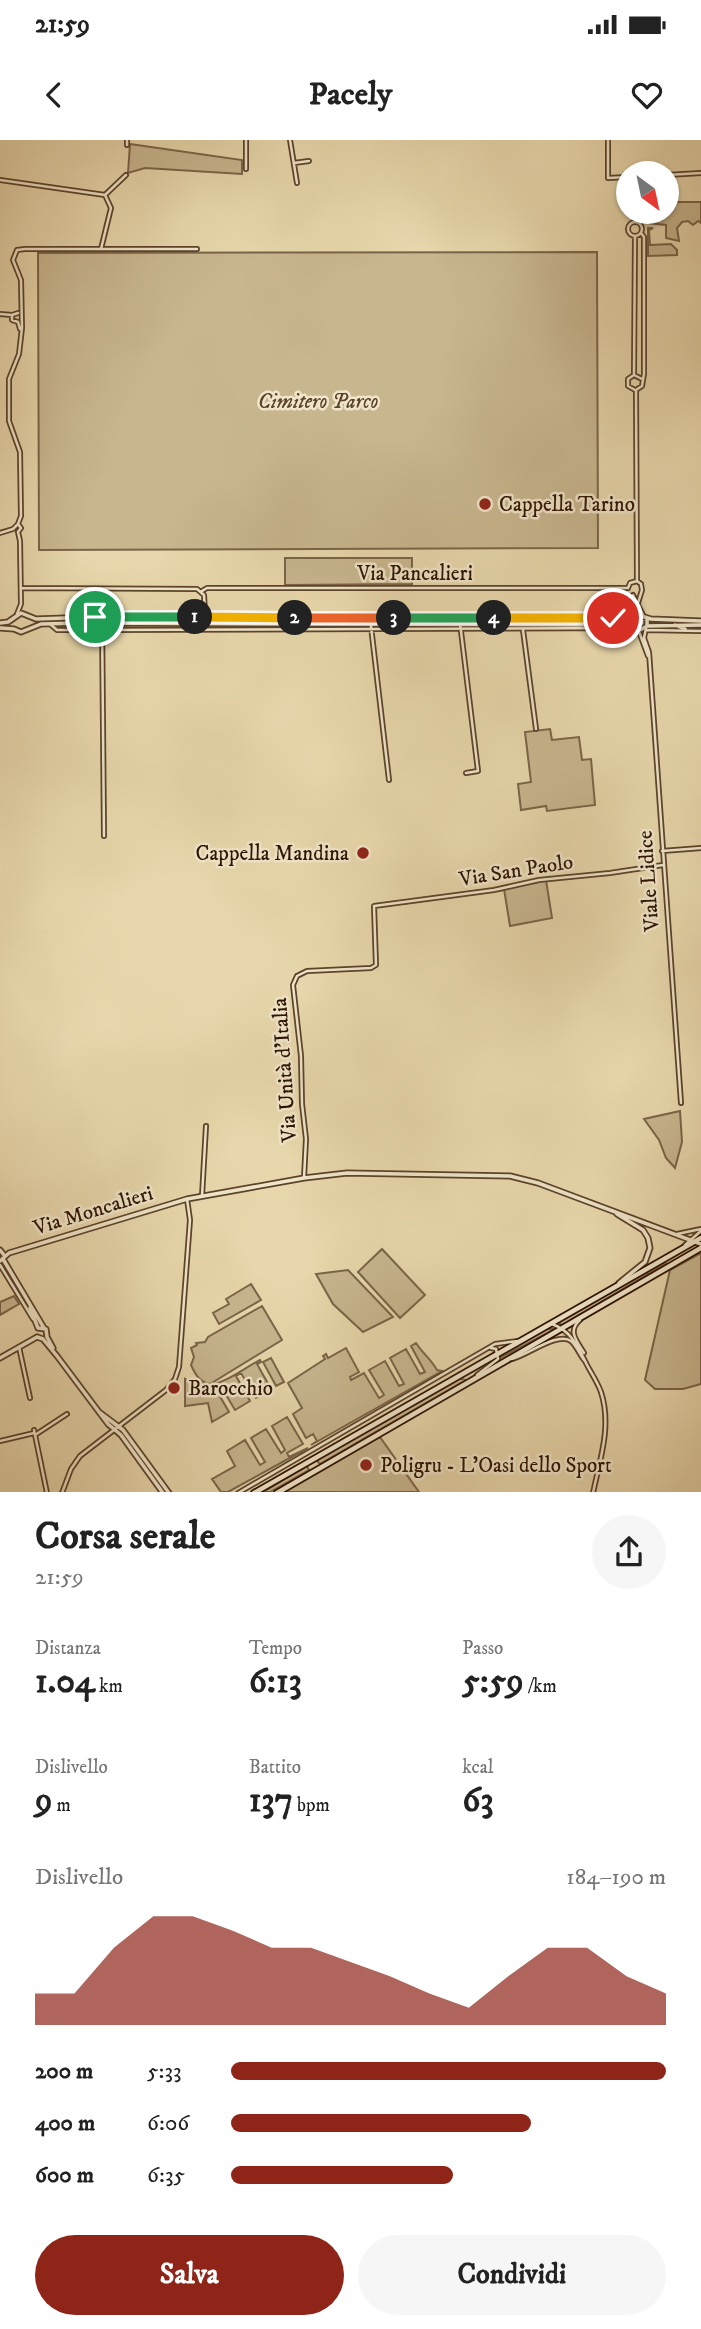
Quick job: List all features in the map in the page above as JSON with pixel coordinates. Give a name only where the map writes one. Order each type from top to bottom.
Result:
[{"type":"main road","points":[[256,1492],[684,1246],[701,1233]]},
{"type":"main road","points":[[278,1492],[647,1280],[701,1246]]},
{"type":"main road","points":[[310,1461],[315,1470]]},
{"type":"street","points":[[127,140],[127,145]]},
{"type":"street","points":[[246,140],[246,170]]},
{"type":"street","points":[[290,140],[297,183]]},
{"type":"street","points":[[608,140],[608,178],[616,178]]},
{"type":"street","points":[[294,163],[309,160]]},
{"type":"street","points":[[679,174],[701,173]]},
{"type":"street","points":[[105,195],[126,175]]},
{"type":"street","points":[[0,180],[105,195]]},
{"type":"street","points":[[101,249],[111,208],[105,195]]},
{"type":"street","points":[[634,375],[635,237],[628,231],[632,222],[641,224],[643,237],[644,374],[642,386],[636,390]]},
{"type":"street","points":[[635,237],[641,233]]},
{"type":"street","points":[[0,533],[13,529],[20,516],[20,459],[18,445],[9,425],[9,379],[19,355],[21,332],[21,280],[13,260],[15,253],[21,249],[197,249]]},
{"type":"street","points":[[0,314],[19,318]]},
{"type":"street","points":[[12,315],[12,320],[19,318]]},
{"type":"street","points":[[634,375],[642,379]]},
{"type":"street","points":[[634,375],[629,377],[627,383],[630,388],[636,390]]},
{"type":"street","points":[[636,390],[636,581]]},
{"type":"street","points":[[0,626],[12,620],[21,604],[18,532],[21,527],[18,524]]},
{"type":"street","points":[[13,529],[18,532]]},
{"type":"street","points":[[636,581],[630,583],[628,588],[644,617],[646,628]]},
{"type":"street","points":[[636,581],[642,586],[636,628]]},
{"type":"street","name":"Via Pancalieri","points":[[21,588],[191,588],[202,591],[207,588],[628,588]]},
{"type":"street","points":[[202,591],[206,630]]},
{"type":"street","points":[[633,595],[639,594]]},
{"type":"street","points":[[21,604],[30,620],[29,628]]},
{"type":"street","points":[[16,615],[27,615],[36,619],[644,617],[701,623]]},
{"type":"street","points":[[102,617],[104,836]]},
{"type":"street","points":[[370,618],[389,780]]},
{"type":"street","points":[[460,618],[478,771],[466,773]]},
{"type":"street","points":[[12,620],[14,629]]},
{"type":"street","points":[[0,626],[20,632],[50,624],[102,623],[371,627],[598,624],[636,628]]},
{"type":"street","points":[[461,627],[523,630],[669,630],[701,623]]},
{"type":"street","points":[[50,624],[57,629],[102,630],[371,627]]},
{"type":"street","points":[[585,630],[598,624]]},
{"type":"street","points":[[646,628],[673,624],[701,631]]},
{"type":"street","points":[[673,624],[685,627]]},
{"type":"street","points":[[669,630],[678,626]]},
{"type":"street","name":"Viale Lidice","points":[[636,628],[648,656]]},
{"type":"street","name":"Viale Lidice","points":[[646,628],[644,638],[649,649],[681,1103]]},
{"type":"street","points":[[523,630],[536,729]]},
{"type":"street","points":[[662,851],[701,848]]},
{"type":"street","name":"Via San Paolo","points":[[374,906],[494,890],[539,880],[663,865]]},
{"type":"street","name":"Via Unità d'Italia","points":[[304,1178],[306,1139],[302,1104],[302,1056],[293,985],[297,976],[307,971],[371,968],[376,965],[374,906]]},
{"type":"street","points":[[202,1196],[206,1126]]},
{"type":"street","name":"Via Moncalieri","points":[[2,1257],[187,1199],[347,1173],[501,1174],[528,1180],[693,1240],[701,1246]]},
{"type":"street","points":[[62,1492],[77,1459],[166,1390],[177,1374],[190,1220],[187,1199]]},
{"type":"street","points":[[616,1212],[620,1217],[639,1226],[650,1243],[645,1262],[619,1283]]},
{"type":"street","points":[[675,1234],[701,1233]]},
{"type":"street","points":[[2,1257],[47,1331],[45,1338]]},
{"type":"street","points":[[2,1257],[38,1328],[37,1337]]},
{"type":"street","points":[[28,1302],[33,1319]]},
{"type":"street","points":[[586,1363],[573,1330],[577,1322],[589,1313]]},
{"type":"street","points":[[549,1323],[563,1328],[571,1336],[601,1392],[606,1417],[605,1440],[593,1492]]},
{"type":"street","points":[[38,1328],[44,1328]]},
{"type":"street","points":[[0,1358],[37,1337],[45,1338],[162,1492]]},
{"type":"street","points":[[506,1361],[562,1338],[571,1341],[586,1363]]},
{"type":"street","points":[[240,1492],[487,1349],[500,1342],[518,1341]]},
{"type":"street","points":[[19,1347],[30,1398]]},
{"type":"street","points":[[472,1380],[496,1362],[498,1353],[494,1348],[487,1349]]},
{"type":"street","points":[[0,1441],[34,1433],[67,1414]]},
{"type":"street","points":[[116,1428],[123,1430],[168,1492]]},
{"type":"street","points":[[34,1433],[47,1492]]},
{"type":"green space","points":[[130,144],[242,160],[242,174],[145,168],[128,173]]},
{"type":"green space","points":[[679,202],[701,202],[701,223],[698,221],[693,225],[688,221],[682,222],[677,228],[679,241],[666,238],[666,225],[657,224],[679,224]]},
{"type":"green space","points":[[648,228],[653,228],[649,230],[650,245],[671,244],[677,250],[677,255],[648,256]]},
{"type":"green space","name":"Cimitero Parco","points":[[597,252],[598,548],[39,550],[38,253]]},
{"type":"green space","points":[[285,558],[412,558],[412,584],[285,585]]},
{"type":"green space","points":[[111,613],[195,613],[195,616],[111,616]]},
{"type":"green space","points":[[268,613],[361,613],[361,616],[272,616]]},
{"type":"green space","points":[[243,619],[359,619],[361,622],[229,622]]},
{"type":"green space","points":[[617,620],[583,623],[497,622]]},
{"type":"green space","points":[[361,626],[361,628],[213,628]]},
{"type":"green space","points":[[550,729],[552,740],[579,737],[582,760],[591,759],[595,805],[547,811],[546,806],[521,810],[518,784],[531,782],[525,732]]},
{"type":"green space","points":[[546,880],[552,918],[510,926],[504,889]]},
{"type":"green space","points":[[680,1111],[682,1142],[675,1168],[666,1158],[659,1140],[644,1119]]},
{"type":"green space","points":[[382,1249],[425,1295],[400,1318],[358,1272]]},
{"type":"green space","points":[[701,1253],[701,1384],[683,1389],[655,1389],[645,1380],[670,1270]]},
{"type":"green space","points":[[667,1263],[562,1325],[556,1322],[646,1271],[648,1274]]},
{"type":"green space","points":[[348,1270],[393,1317],[363,1332],[333,1304],[316,1274]]},
{"type":"green space","points":[[251,1284],[261,1300],[219,1324],[213,1313],[229,1304],[226,1299]]},
{"type":"green space","points":[[14,1296],[19,1304],[0,1315],[0,1302]]},
{"type":"green space","points":[[262,1306],[282,1340],[210,1384],[201,1380],[191,1365],[194,1357],[191,1348]]},
{"type":"green space","points":[[545,1329],[555,1329],[500,1358],[500,1354]]},
{"type":"green space","points":[[416,1343],[437,1370],[442,1371],[311,1445],[317,1441],[313,1434],[306,1438],[293,1414],[302,1408],[288,1383],[325,1359],[323,1356],[326,1354],[328,1358],[346,1348],[359,1372],[350,1377],[351,1380],[364,1373],[379,1398],[384,1395],[369,1370],[385,1361],[399,1386],[404,1384],[390,1358],[406,1349],[420,1374],[425,1372],[411,1346]]},
{"type":"green space","points":[[271,1358],[284,1382],[276,1386],[263,1362]]},
{"type":"green space","points":[[260,1360],[257,1364],[271,1389],[256,1398],[241,1373],[236,1376],[250,1401],[235,1410],[220,1385],[215,1388],[229,1412],[212,1422],[208,1403],[185,1406],[185,1379],[206,1385],[215,1384]]},
{"type":"green space","points":[[458,1378],[466,1380],[320,1464],[318,1462],[318,1459]]},
{"type":"green space","points":[[287,1417],[303,1444],[287,1453],[289,1457],[308,1448],[228,1492],[221,1492],[212,1479],[235,1466],[227,1451],[245,1440],[260,1465],[265,1462],[251,1438],[266,1429],[281,1453],[285,1450],[272,1426]]},
{"type":"green space","name":"Poligru - L'Oasi dello Sport","points":[[380,1437],[419,1492],[283,1492]]},
{"type":"green space","points":[[307,1466],[309,1470],[270,1492],[263,1492]]},
{"type":"waterway","points":[[401,904],[504,890]]},
{"type":"place","name":"Cappella Tarino","points":[[485,504]]},
{"type":"place","name":"Cappella Mandina","points":[[363,853]]},
{"type":"place","name":"Barocchio","points":[[174,1388]]},
{"type":"place","name":"Poligru - L'Oasi dello Sport","points":[[366,1465]]},
{"type":"route","points":[[95,617],[613,618]]}]
